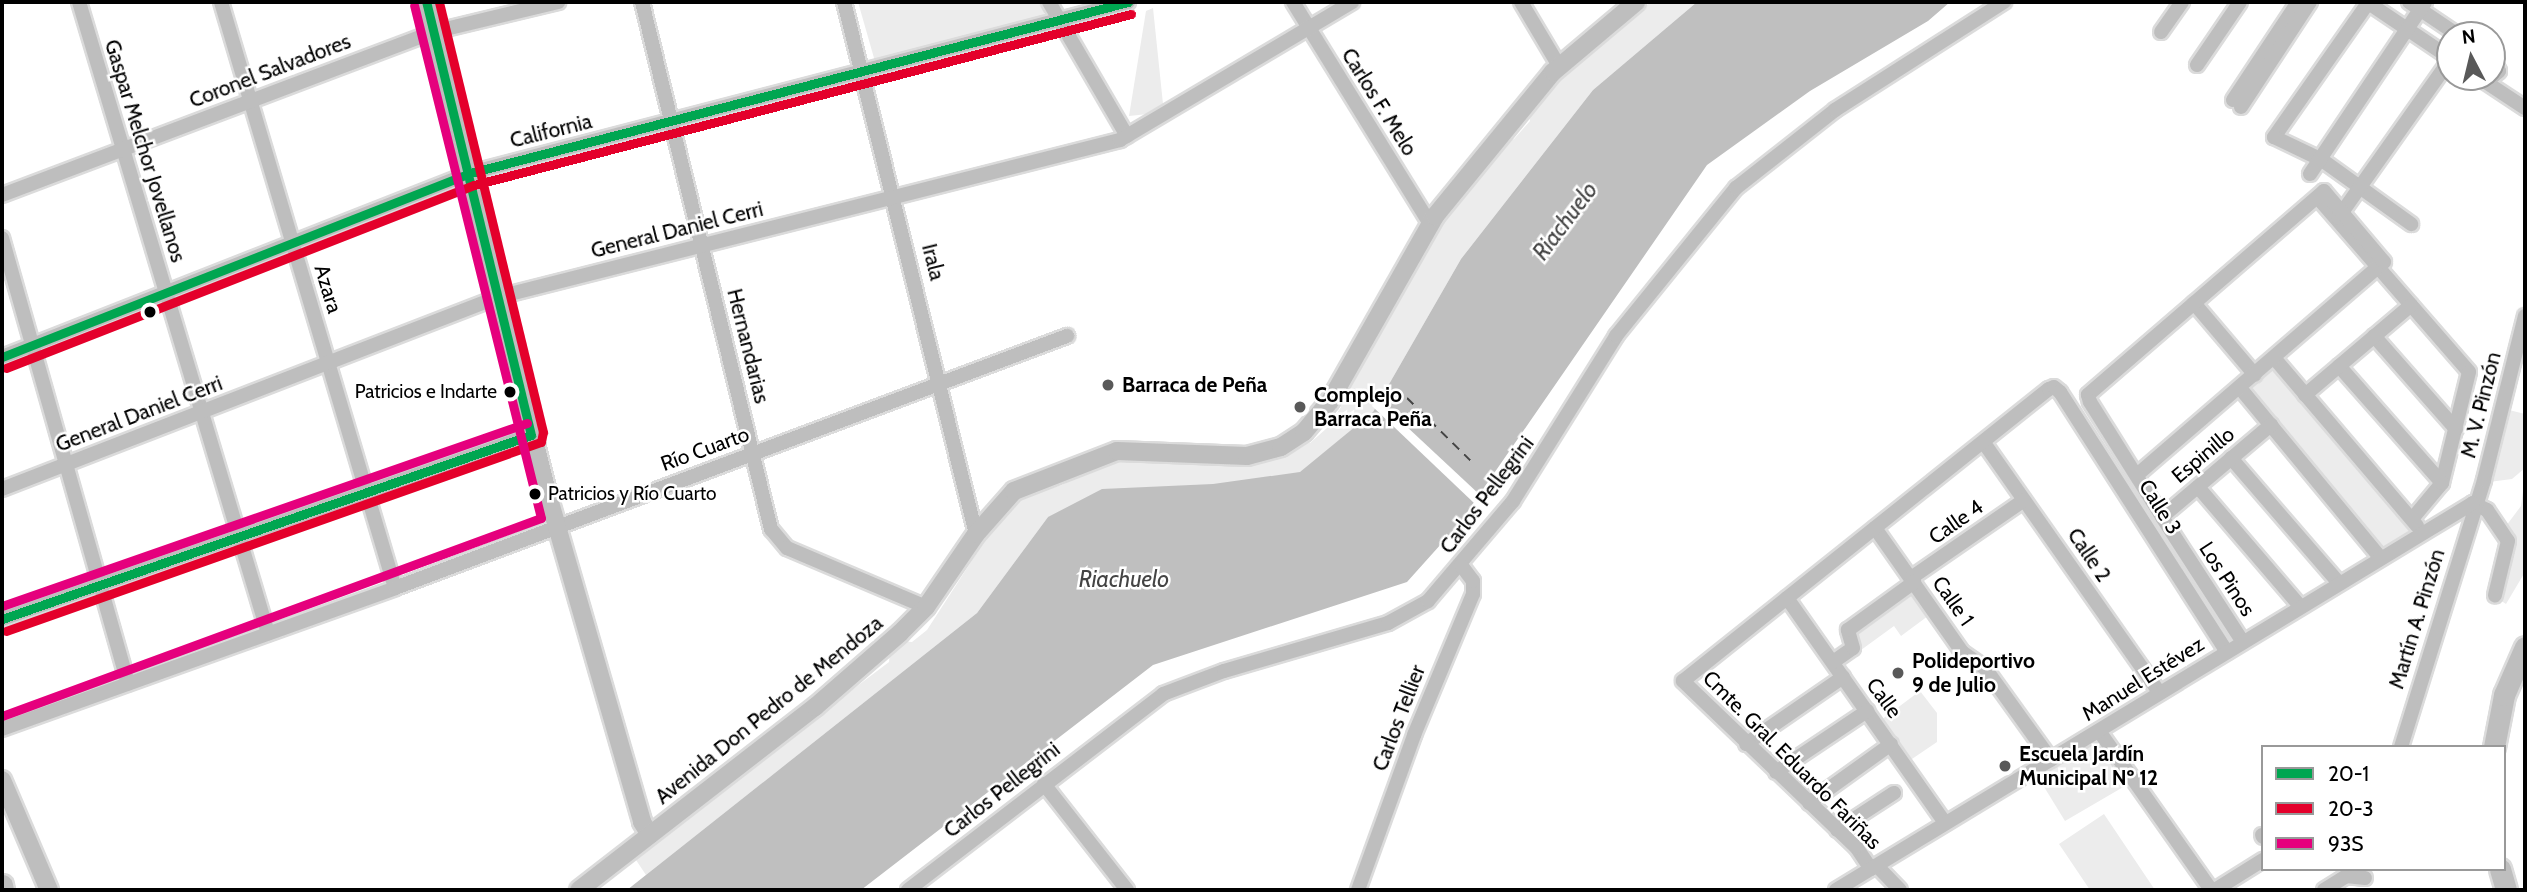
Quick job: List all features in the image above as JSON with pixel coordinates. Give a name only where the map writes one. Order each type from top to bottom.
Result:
[{"type":"highway","points":[[2494,745],[2504,695],[2525,647]]},
{"type":"highway","points":[[2,885],[3,890]]},
{"type":"main road","points":[[426,2],[470,173],[531,435],[642,822],[650,835]]},
{"type":"main road","name":"Avenida Don Pedro de Mendoza","points":[[579,890],[831,694],[926,607],[976,534],[1014,491],[1103,454],[1129,450],[1247,456],[1273,450],[1295,439],[1330,401],[1430,224],[1559,66],[1636,2]]},
{"type":"main road","points":[[2,780],[49,890]]},
{"type":"street","name":"Gaspar Melchor Jovellanos","points":[[79,2],[268,634]]},
{"type":"street","name":"Azara","points":[[221,2],[395,588]]},
{"type":"street","name":"Coronel Salvadores","points":[[2,195],[433,32],[558,2]]},
{"type":"street","name":"Hernandarias","points":[[642,2],[769,523],[779,542],[926,607]]},
{"type":"street","name":"Irala","points":[[844,2],[895,197],[976,534]]},
{"type":"street","points":[[1049,2],[1127,136]]},
{"type":"street","name":"California","points":[[2,357],[470,173],[1128,2]]},
{"type":"street","name":"Carlos F. Melo","points":[[1293,2],[1430,224]]},
{"type":"street","name":"General Daniel Cerri","points":[[2,489],[498,297],[1127,136],[1352,2]]},
{"type":"street","points":[[1521,2],[1559,66]]},
{"type":"street","name":"Carlos Pellegrini","points":[[908,890],[1163,694],[1224,671],[1408,615],[1428,601],[1461,565],[1545,456],[1616,336],[1736,188],[1835,110],[2004,2]]},
{"type":"street","points":[[2161,32],[2182,2]]},
{"type":"street","points":[[2197,65],[2240,2]]},
{"type":"street","points":[[2298,2],[2237,104],[2310,2]]},
{"type":"street","points":[[2411,224],[2322,160],[2274,137],[2367,2],[2436,49]]},
{"type":"street","points":[[2310,174],[2322,160],[2407,28],[2418,4],[2440,21]]},
{"type":"street","points":[[2341,216],[2436,79]]},
{"type":"street","points":[[2499,91],[2525,108]]},
{"type":"street","points":[[2137,475],[2275,359],[2378,267],[2384,257],[2318,198],[2194,303],[2255,375]]},
{"type":"street","points":[[2,238],[128,684]]},
{"type":"street","points":[[2378,267],[2469,372],[2442,483],[2412,519]]},
{"type":"street","name":"Los Pinos","points":[[2194,303],[2088,396],[2243,642]]},
{"type":"street","points":[[2305,395],[2411,305]]},
{"type":"street","name":"M. V. Pinzón","points":[[2473,503],[2484,480],[2525,316]]},
{"type":"street","name":"Río Cuarto","points":[[2,729],[395,588],[940,381],[1067,336]]},
{"type":"street","points":[[2374,336],[2456,429]]},
{"type":"street","points":[[2275,359],[2422,531]]},
{"type":"street","points":[[2339,366],[2442,483]]},
{"type":"street","name":"Calle 3","points":[[1984,443],[2054,387],[2227,652]]},
{"type":"street","points":[[2240,388],[2380,557]]},
{"type":"street","name":"Espinillo","points":[[2162,517],[2271,425]]},
{"type":"street","points":[[2,619],[531,435]]},
{"type":"street","points":[[1787,598],[1984,443]]},
{"type":"street","name":"Calle 2","points":[[1984,443],[2159,692]]},
{"type":"street","points":[[2231,458],[2339,583]]},
{"type":"street","points":[[2198,486],[2301,607]]},
{"type":"street","name":"Calle 4","points":[[1833,662],[1853,648],[1848,630],[1912,580],[2024,500]]},
{"type":"street","points":[[2473,503],[2487,510],[2508,541],[2495,596]]},
{"type":"street","name":"Manuel Estévez","points":[[1838,890],[2422,531],[2473,503]]},
{"type":"street","name":"Martín A. Pinzón","points":[[2402,745],[2473,503]]},
{"type":"street","name":"Calle 1","points":[[1875,528],[1962,652],[1985,668],[2051,760]]},
{"type":"street","name":"Carlos Tellier","points":[[1358,890],[1418,724],[1473,594],[1473,581],[1461,565]]},
{"type":"street","name":"Calle","points":[[1787,598],[1945,823]]},
{"type":"street","name":"Cmte. Gral. Eduardo Fariñas","points":[[1787,598],[1683,681],[1900,890]]},
{"type":"street","points":[[1746,744],[1843,677]]},
{"type":"street","points":[[1776,772],[1867,711]]},
{"type":"street","points":[[2099,731],[2213,890],[2261,861]]},
{"type":"street","points":[[1809,803],[1891,744]]},
{"type":"street","points":[[1044,785],[1127,890]]},
{"type":"street","points":[[1838,830],[1894,793]]},
{"type":"street","points":[[2323,890],[2346,876],[2364,879]]},
{"type":"shaded area","points":[[858,2],[1039,2],[1045,10],[1043,17],[876,65]]},
{"type":"shaded area","points":[[1651,2],[1697,2],[1593,90],[1461,259],[1373,412],[1300,473],[1048,517],[977,613],[646,875],[636,860],[647,845],[889,662],[890,652],[900,641],[912,642],[927,630],[982,545],[990,521],[1006,503],[1044,486],[1046,490],[1062,485],[1115,458],[1219,463],[1306,438],[1310,443],[1327,428],[1341,407],[1338,404],[1360,356],[1424,257],[1421,248],[1501,145],[1514,139],[1530,121],[1528,112],[1579,52],[1588,52]]},
{"type":"shaded area","points":[[1153,8],[1163,104],[1148,114],[1129,116],[1146,11]]},
{"type":"shaded area","points":[[2274,366],[2415,529],[2382,550],[2245,391]]},
{"type":"shaded area","points":[[2509,410],[2525,414],[2525,468],[2512,479],[2489,482]]},
{"type":"shaded area","points":[[2525,476],[2525,572],[2506,604],[2500,600],[2506,526],[2521,506]]},
{"type":"shaded area","points":[[1910,592],[1928,616],[1901,636],[1894,626],[1861,650],[1850,635]]},
{"type":"shaded area","points":[[1920,691],[1937,713],[1937,742],[1909,761],[1881,720]]},
{"type":"shaded area","points":[[2098,741],[2125,786],[2065,821],[2038,777]]},
{"type":"shaded area","points":[[2104,814],[2155,890],[2090,890],[2059,844]]},
{"type":"water","name":"Riachuelo","points":[[1697,2],[1950,2],[1928,21],[1810,91],[1707,165],[1459,524],[1407,582],[1153,665],[861,890],[627,890],[977,613],[1048,517],[1102,489],[1213,484],[1300,472],[1373,412],[1461,259],[1593,90]]},
{"type":"pier","points":[[1376,398],[1480,495],[1474,503],[1372,406]]},
{"type":"ferry route","points":[[1407,398],[1472,462]]},
{"type":"transit line","name":"20-1","points":[[2,619],[531,435],[426,2]]},
{"type":"transit line","name":"20-3","points":[[6,631],[541,442],[543,432],[439,2]]},
{"type":"transit line","name":"20-1","points":[[2,357],[470,173],[1128,2]]},
{"type":"transit line","name":"93S","points":[[2,716],[541,518],[414,5]]},
{"type":"transit line","name":"20-3","points":[[6,368],[474,185],[1131,14]]},
{"type":"transit line","name":"93S","points":[[2,606],[527,423]]},
{"type":"place","name":"Barraca de Peña","points":[[1108,385]]},
{"type":"place","name":"Patricios e Indarte","points":[[510,392]]},
{"type":"place","name":"Complejo Barraca Peña","points":[[1300,407]]},
{"type":"place","name":"Patricios y Río Cuarto","points":[[535,494]]},
{"type":"place","name":"Polideportivo 9 de Julio","points":[[1898,673]]},
{"type":"place","name":"Escuela Jardín Municipal Nº 12","points":[[2005,766]]}]
